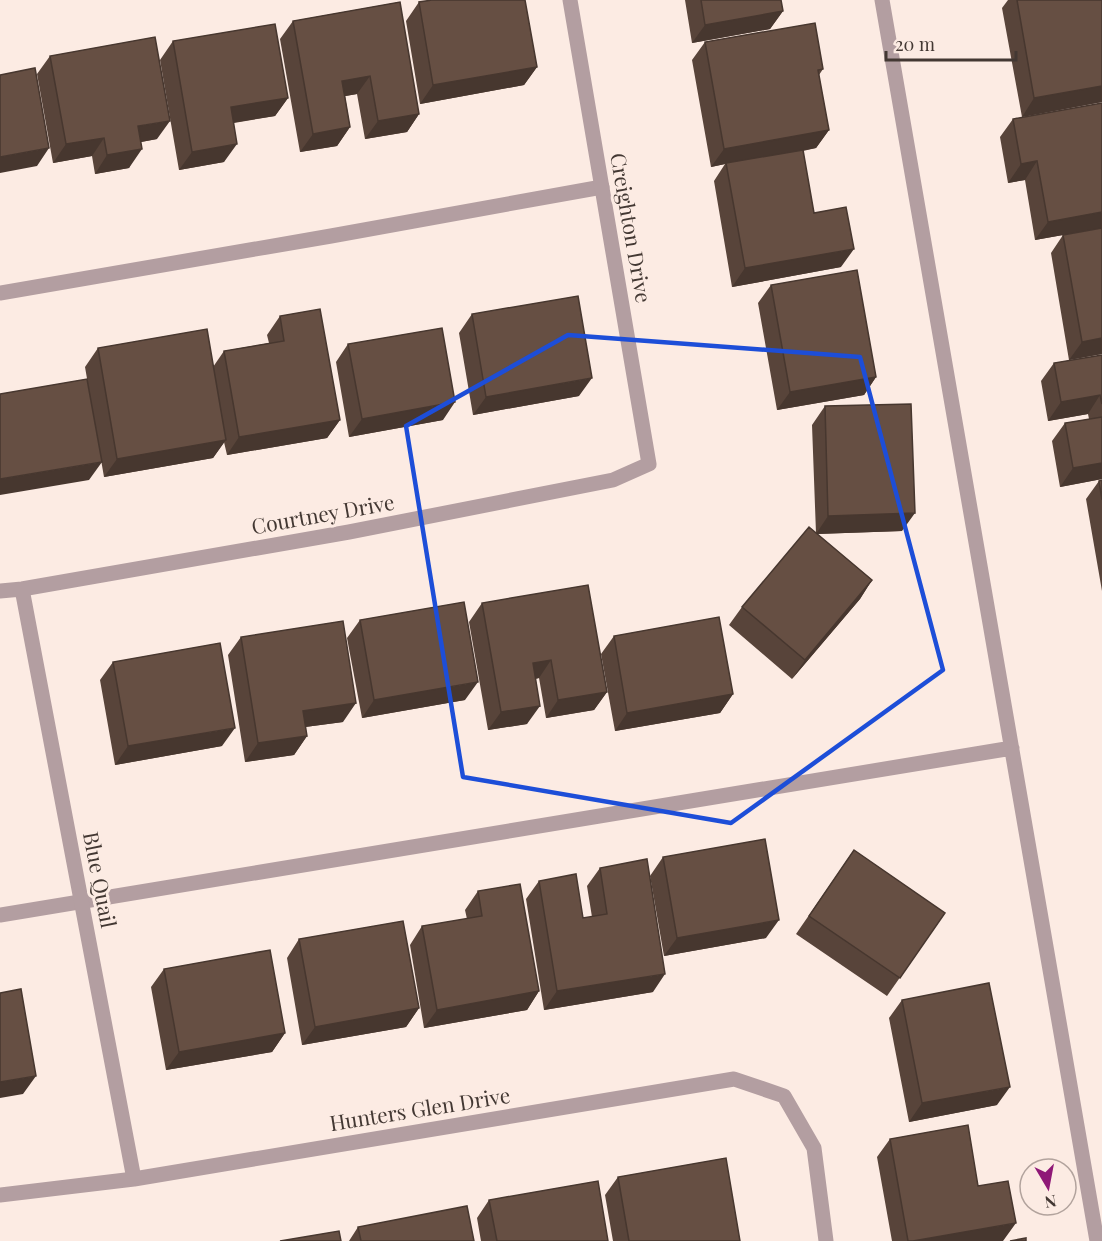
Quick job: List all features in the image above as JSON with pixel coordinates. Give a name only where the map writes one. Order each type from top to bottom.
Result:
[{"type":"street","name":"Creighton Drive","points":[[570,0],[649,464]]},
{"type":"street","points":[[882,0],[1097,1241]]},
{"type":"street","points":[[0,293],[602,187]]},
{"type":"street","name":"Courtney Drive","points":[[0,591],[349,532],[613,480],[649,464]]},
{"type":"street","name":"Blue Quail","points":[[22,589],[134,1179]]},
{"type":"street","points":[[0,915],[1012,748]]},
{"type":"street","name":"Hunters Glen Drive","points":[[0,1195],[134,1179],[734,1079],[784,1096],[814,1148],[826,1241]]},
{"type":"highlighted area","points":[[568,335],[860,357],[943,670],[731,823],[463,777],[406,426]]},
{"type":"building","points":[[525,0],[537,67],[433,85],[419,2]]},
{"type":"building","points":[[701,0],[781,0],[783,11],[705,25]]},
{"type":"building","points":[[1017,0],[1102,0],[1102,86],[1034,98]]},
{"type":"building","points":[[400,2],[419,114],[378,121],[370,76],[342,81],[350,127],[313,134],[293,21]]},
{"type":"building","points":[[815,23],[823,69],[818,70],[829,130],[724,149],[705,42]]},
{"type":"building","points":[[275,24],[288,98],[231,107],[237,144],[192,152],[173,41]]},
{"type":"building","points":[[155,37],[170,121],[138,126],[142,149],[107,155],[104,138],[66,144],[50,56]]},
{"type":"building","points":[[35,68],[49,148],[0,157],[0,75]]},
{"type":"building","points":[[1102,103],[1102,212],[1048,222],[1037,161],[1021,164],[1013,119]]},
{"type":"building","points":[[803,150],[814,213],[846,207],[854,249],[745,268],[726,163]]},
{"type":"building","points":[[1102,228],[1102,338],[1082,342],[1063,235]]},
{"type":"building","points":[[857,270],[876,377],[790,392],[771,285]]},
{"type":"building","points":[[578,296],[592,378],[486,397],[472,314]]},
{"type":"building","points":[[320,309],[340,420],[239,437],[224,351],[284,341],[280,316]]},
{"type":"building","points":[[442,328],[455,402],[362,419],[348,344]]},
{"type":"building","points":[[207,329],[226,440],[117,459],[98,348]]},
{"type":"building","points":[[1102,355],[1102,404],[1100,395],[1061,402],[1054,363]]},
{"type":"building","points":[[87,379],[102,462],[0,479],[0,394]]},
{"type":"building","points":[[911,404],[915,513],[828,516],[825,406]]},
{"type":"building","points":[[1102,417],[1102,463],[1073,468],[1065,423]]},
{"type":"building","points":[[1102,480],[1102,500],[1099,481]]},
{"type":"building","points":[[809,527],[872,580],[805,660],[742,607]]},
{"type":"building","points":[[588,585],[607,692],[558,700],[551,660],[533,663],[540,706],[501,712],[482,603]]},
{"type":"building","points":[[464,602],[478,682],[374,700],[360,620]]},
{"type":"building","points":[[719,617],[733,694],[627,713],[614,636]]},
{"type":"building","points":[[343,621],[356,703],[303,711],[307,736],[258,743],[241,637]]},
{"type":"building","points":[[220,643],[235,728],[128,746],[113,662]]},
{"type":"building","points":[[765,839],[779,920],[677,938],[663,857]]},
{"type":"building","points":[[854,850],[945,913],[900,978],[809,916]]},
{"type":"building","points":[[647,859],[665,974],[557,991],[539,881],[576,874],[583,918],[607,914],[600,868]]},
{"type":"building","points":[[520,884],[539,991],[437,1010],[422,926],[482,916],[478,891]]},
{"type":"building","points":[[403,921],[419,1008],[315,1027],[299,939]]},
{"type":"building","points":[[270,950],[285,1033],[179,1052],[164,969]]},
{"type":"building","points":[[989,983],[1010,1087],[922,1103],[902,1000]]},
{"type":"building","points":[[21,989],[36,1076],[0,1082],[0,993]]},
{"type":"building","points":[[968,1125],[978,1186],[1008,1181],[1016,1223],[908,1241],[890,1139]]},
{"type":"building","points":[[726,1158],[740,1241],[629,1241],[618,1177]]},
{"type":"building","points":[[598,1181],[608,1241],[497,1241],[489,1200]]},
{"type":"building","points":[[467,1206],[474,1241],[361,1241],[358,1227]]},
{"type":"building","points":[[339,1231],[341,1241],[280,1241]]},
{"type":"building","points":[[1026,1238],[1026,1241],[1010,1241]]}]
